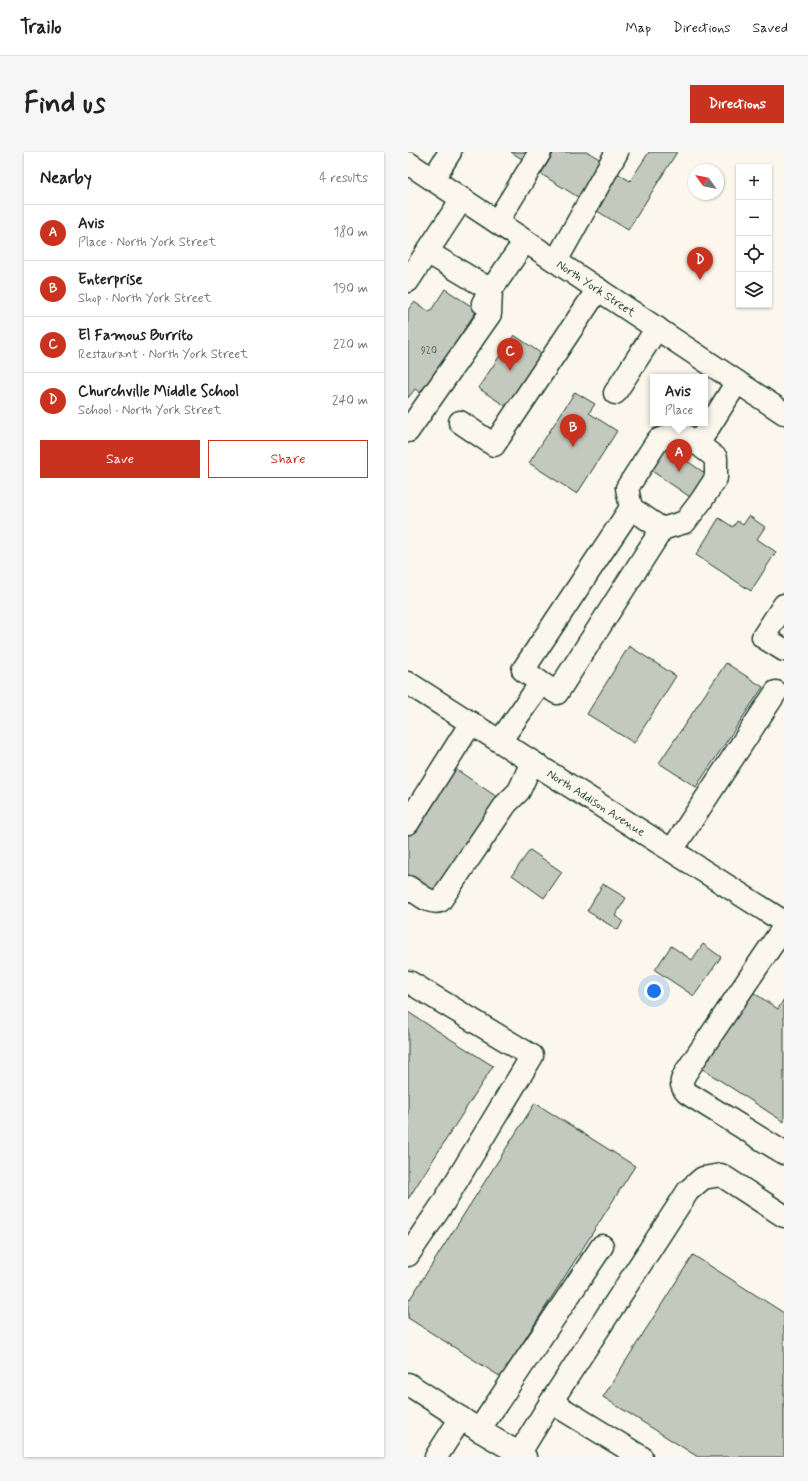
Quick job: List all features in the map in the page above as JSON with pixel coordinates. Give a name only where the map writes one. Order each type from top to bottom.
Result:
[{"type":"street","points":[[433,179],[450,152]]},
{"type":"street","points":[[497,222],[540,152]]},
{"type":"street","points":[[556,261],[617,152]]},
{"type":"street","name":"North York Street","points":[[409,165],[433,179],[784,413]]},
{"type":"street","points":[[408,281],[462,199]]},
{"type":"street","points":[[408,414],[430,387],[491,290],[525,241]]},
{"type":"street","points":[[427,252],[491,290]]},
{"type":"street","points":[[460,422],[494,445],[598,289]]},
{"type":"street","points":[[408,431],[490,314],[491,290]]},
{"type":"street","points":[[615,394],[657,328]]},
{"type":"street","points":[[698,444],[737,382]]},
{"type":"street","points":[[632,508],[523,670],[541,683],[557,693],[662,529],[685,522],[716,478],[716,458],[679,432],[658,440],[627,488],[632,508],[662,529]]},
{"type":"street","points":[[784,605],[763,637],[784,650]]},
{"type":"street","name":"North Addison Avenue","points":[[408,683],[784,922]]},
{"type":"street","points":[[500,741],[541,683]]},
{"type":"street","points":[[672,850],[776,692]]},
{"type":"street","points":[[408,823],[471,723]]},
{"type":"street","points":[[408,886],[429,901],[435,903],[440,901],[506,804],[519,791],[532,762]]},
{"type":"street","points":[[784,927],[688,1069],[682,1080],[682,1087],[687,1092],[784,1153]]},
{"type":"street","points":[[408,1256],[442,1205],[532,1056],[409,982]]},
{"type":"street","points":[[408,1384],[522,1455],[551,1402],[688,1191],[703,1178],[721,1175],[784,1216]]},
{"type":"street","points":[[480,1430],[602,1246]]},
{"type":"street","points":[[551,1402],[640,1457]]},
{"type":"street","points":[[436,1457],[461,1418]]},
{"type":"building","points":[[511,152],[530,152],[525,161]]},
{"type":"building","points":[[554,152],[588,152],[601,160],[578,197],[541,174]]},
{"type":"building","points":[[649,152],[677,152],[628,230],[594,209],[617,173],[630,181]]},
{"type":"building","points":[[445,289],[477,310],[422,394],[415,389],[408,398],[408,310],[414,302],[430,312]]},
{"type":"building","points":[[514,335],[542,354],[507,407],[478,388]]},
{"type":"building","points":[[575,392],[595,404],[589,413],[617,431],[577,494],[529,463]]},
{"type":"building","points":[[665,446],[709,476],[693,499],[649,469]]},
{"type":"building","points":[[749,516],[765,527],[757,539],[776,552],[751,591],[696,555],[719,518],[733,527],[737,521],[743,525]]},
{"type":"building","points":[[629,646],[676,676],[634,743],[587,714]]},
{"type":"building","points":[[726,663],[763,687],[696,787],[659,763]]},
{"type":"building","points":[[451,766],[500,799],[435,897],[408,879],[408,831]]},
{"type":"building","points":[[530,850],[562,872],[544,898],[512,875]]},
{"type":"building","points":[[603,884],[626,898],[615,916],[623,921],[618,930],[587,911]]},
{"type":"building","points":[[703,944],[721,957],[694,996],[655,970],[671,946],[692,960]]},
{"type":"building","points":[[751,991],[778,1009],[784,999],[784,1122],[701,1068]]},
{"type":"building","points":[[408,1012],[493,1066],[408,1199]]},
{"type":"building","points":[[535,1103],[635,1166],[501,1377],[408,1318],[408,1302]]},
{"type":"building","points":[[693,1255],[784,1313],[784,1457],[698,1457],[603,1397]]},
{"type":"place","name":"Churchville Middle School","points":[[700,280]]},
{"type":"place","name":"El Famous Burrito","points":[[510,371]]},
{"type":"place","name":"Enterprise","points":[[573,447]]},
{"type":"place","name":"Avis","points":[[679,472]]}]
